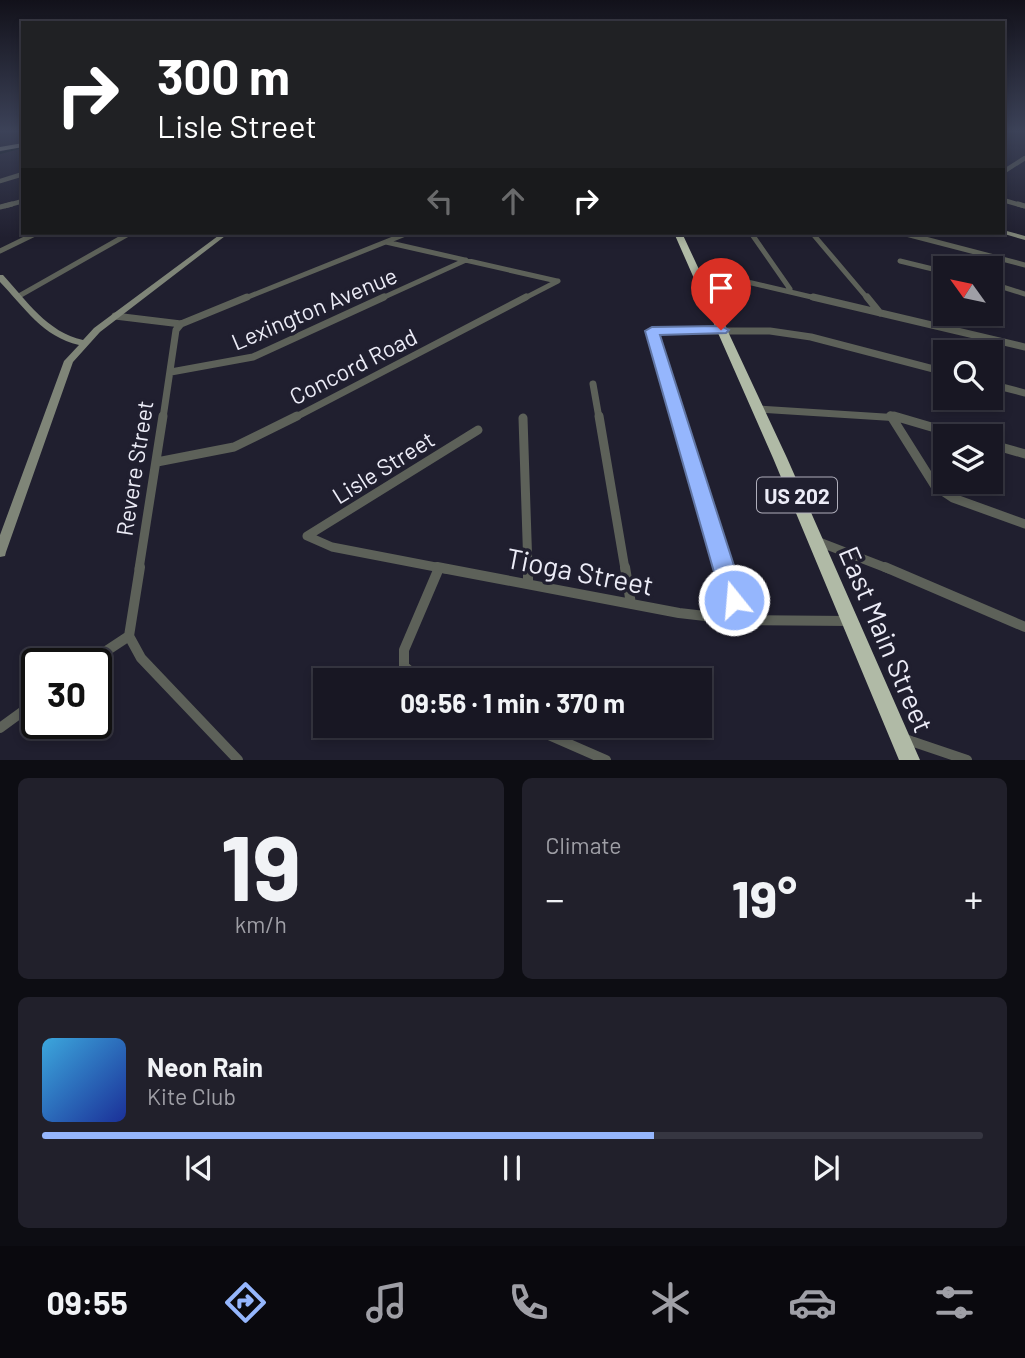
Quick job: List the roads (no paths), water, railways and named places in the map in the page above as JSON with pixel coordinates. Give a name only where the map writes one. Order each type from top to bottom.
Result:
[{"type":"highway","name":"East Main Street","points":[[679,235],[759,409],[910,760]]},
{"type":"street","points":[[0,181],[21,175]]},
{"type":"street","points":[[1005,201],[1025,206]]},
{"type":"street","points":[[0,207],[21,202]]},
{"type":"street","points":[[1005,233],[1025,238]]},
{"type":"street","points":[[0,251],[33,235]]},
{"type":"street","points":[[19,296],[126,235]]},
{"type":"street","points":[[0,552],[60,380],[82,343],[223,235]]},
{"type":"street","points":[[115,316],[180,324],[403,235]]},
{"type":"street","points":[[752,235],[790,290]]},
{"type":"street","points":[[814,235],[881,313]]},
{"type":"street","points":[[910,235],[1025,265]]},
{"type":"street","points":[[386,242],[466,260]]},
{"type":"street","name":"Concord Road","points":[[157,462],[234,447],[249,441],[558,281],[466,260]]},
{"type":"street","name":"Lexington Avenue","points":[[171,372],[253,357],[466,260]]},
{"type":"street","points":[[900,261],[933,269]]},
{"type":"street","points":[[696,270],[1025,346]]},
{"type":"street","points":[[0,277],[50,331],[65,341],[82,343]]},
{"type":"street","points":[[1003,287],[1025,294]]},
{"type":"street","name":"Revere Street","points":[[129,636],[176,330],[180,324]]},
{"type":"street","points":[[740,620],[652,331],[770,331],[811,337],[933,369]]},
{"type":"street","points":[[593,384],[631,604]]},
{"type":"street","points":[[1003,387],[1025,393]]},
{"type":"street","points":[[759,409],[890,415],[933,428]]},
{"type":"street","points":[[890,415],[935,486],[953,498],[1025,524]]},
{"type":"street","points":[[523,418],[528,583]]},
{"type":"street","name":"Lisle Street","points":[[307,537],[478,430]]},
{"type":"street","points":[[1003,448],[1025,454]]},
{"type":"street","name":"Tioga Street","points":[[307,537],[332,547],[631,604],[740,620],[850,621]]},
{"type":"street","points":[[817,541],[841,548],[1025,627]]},
{"type":"street","points":[[406,668],[404,666],[404,650],[439,568]]},
{"type":"street","points":[[111,648],[129,636],[141,658],[238,760]]},
{"type":"street","points":[[0,728],[21,713]]},
{"type":"street","points":[[556,738],[606,760]]},
{"type":"street","points":[[901,738],[968,760]]}]
